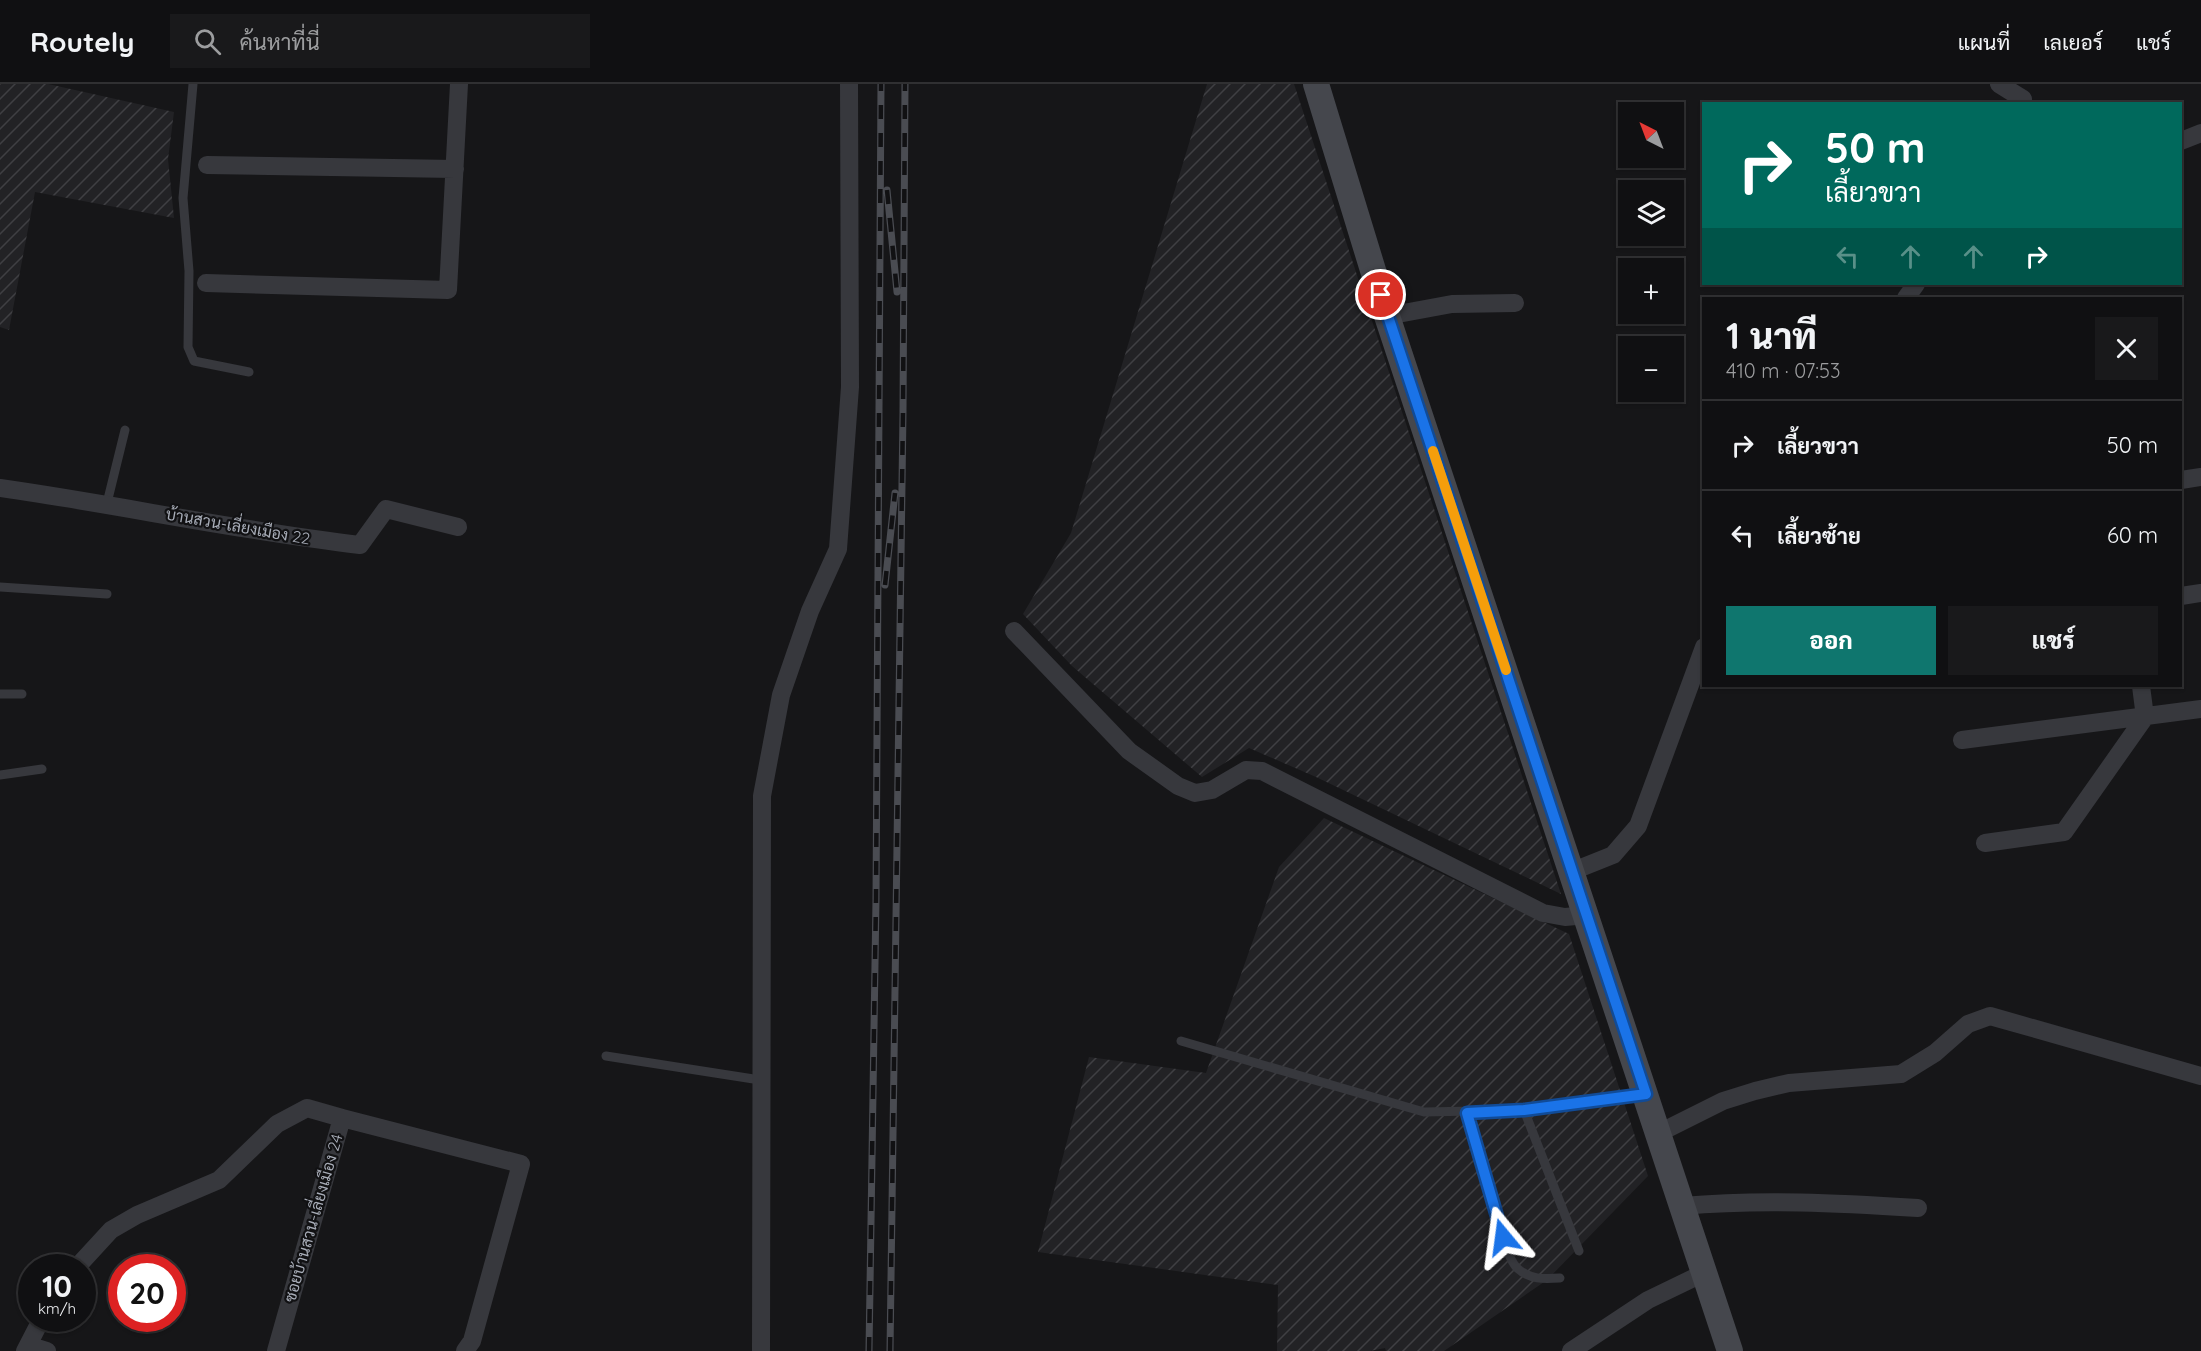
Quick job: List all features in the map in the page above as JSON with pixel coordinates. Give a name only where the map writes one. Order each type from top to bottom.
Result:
[{"type":"street","points":[[206,283],[448,290],[459,84]]},
{"type":"street","points":[[760,1351],[762,796],[781,695],[810,611],[838,549],[850,387],[849,84]]},
{"type":"street","points":[[1316,84],[1387,316],[1573,871],[1730,1351]]},
{"type":"street","points":[[1999,84],[2023,102]]},
{"type":"street","points":[[2182,141],[2201,133]]},
{"type":"street","points":[[207,165],[455,169]]},
{"type":"street","points":[[1387,316],[1452,304],[1515,303]]},
{"type":"street","points":[[2182,480],[2201,477]]},
{"type":"street","name":"บ้านสวน-เลี่ยงเมือง 22","points":[[0,488],[107,503],[283,536],[360,545],[386,509],[458,527]]},
{"type":"street","points":[[2182,596],[2201,593]]},
{"type":"street","points":[[1014,631],[1129,751],[1178,786],[1195,793],[1203,792],[1212,790],[1246,770],[1262,771],[1543,913],[1565,917],[1587,915]]},
{"type":"street","points":[[1573,871],[1614,855],[1638,826],[1702,652]]},
{"type":"street","points":[[1984,843],[2064,832],[2145,717],[2141,687]]},
{"type":"street","points":[[1962,740],[2201,709]]},
{"type":"street","points":[[1659,1133],[1723,1101],[1755,1091],[1789,1083],[1901,1074],[1935,1053],[1968,1024],[1990,1016],[2201,1076]]},
{"type":"street","name":"ซอยบ้านสวน-เลี่ยงเมือง 24","points":[[89,1254],[111,1230],[137,1215],[219,1180],[277,1124],[307,1108],[342,1118],[276,1351]]},
{"type":"street","points":[[342,1118],[521,1164],[472,1341],[465,1351]]},
{"type":"street","points":[[1682,1206],[1734,1201],[1816,1201],[1918,1208]]},
{"type":"street","points":[[1571,1351],[1648,1300],[1704,1273]]},
{"type":"street","points":[[35,1332],[26,1348],[47,1351]]},
{"type":"lane","points":[[193,84],[183,188],[189,271],[188,347],[194,361],[249,372]]},
{"type":"lane","points":[[107,503],[125,430]]},
{"type":"lane","points":[[0,587],[107,594]]},
{"type":"lane","points":[[0,694],[22,694]]},
{"type":"lane","points":[[0,775],[42,769]]},
{"type":"lane","points":[[1181,1041],[1424,1112],[1467,1113],[1524,1110],[1646,1094]]},
{"type":"lane","points":[[606,1056],[760,1080]]},
{"type":"lane","points":[[1524,1110],[1579,1251]]},
{"type":"lane","points":[[1467,1113],[1509,1258],[1528,1276],[1540,1279],[1560,1278]]},
{"type":"shaded area","points":[[0,84],[48,84],[174,112],[168,159],[174,218],[35,192],[9,330],[0,327]]},
{"type":"shaded area","points":[[1207,84],[1294,84],[1561,894],[1316,777],[1249,748],[1202,777],[1072,666],[1023,614],[1071,533]]},
{"type":"shaded area","points":[[1324,818],[1569,934],[1648,1176],[1547,1280],[1444,1351],[1386,1351],[1385,1348],[1370,1351],[1277,1351],[1278,1285],[1038,1252],[1089,1057],[1206,1073],[1279,867]]},
{"type":"railway","points":[[869,1351],[876,899],[881,84]]},
{"type":"railway","points":[[890,1351],[903,412],[905,84]]},
{"type":"railway","points":[[887,190],[897,292]]},
{"type":"railway","points":[[885,585],[895,493]]},
{"type":"slow traffic","points":[[1433,451],[1506,670]]},
{"type":"route","points":[[1381,295],[1646,1094],[1524,1110],[1467,1113],[1503,1237]]}]
